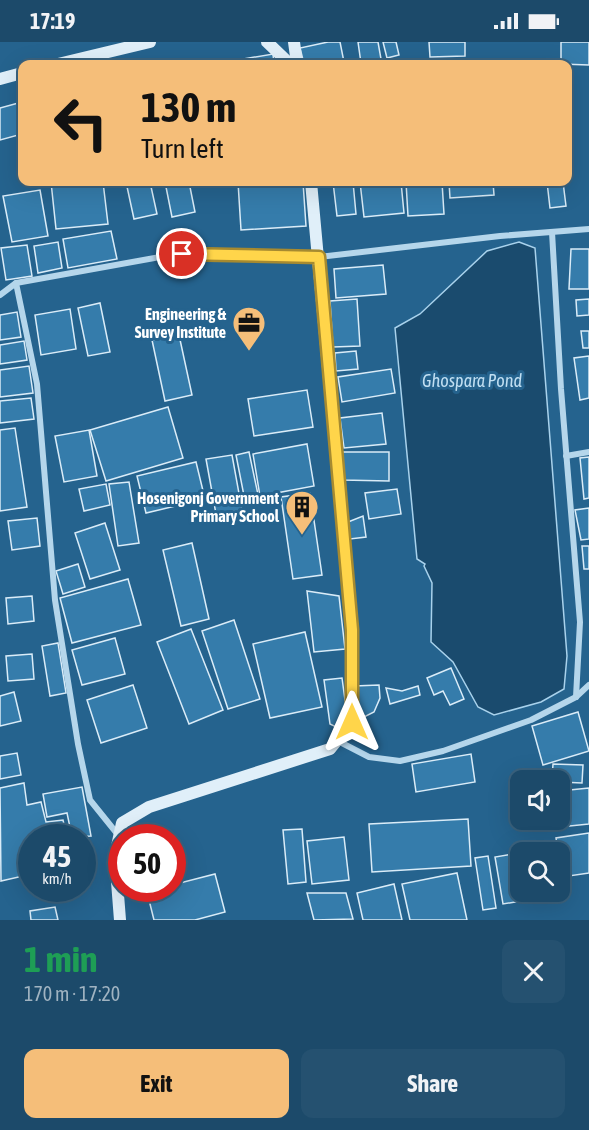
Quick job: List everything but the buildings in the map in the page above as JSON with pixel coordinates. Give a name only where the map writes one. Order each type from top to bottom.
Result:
[{"type":"main road","points":[[75,60],[150,42]]},
{"type":"main road","points":[[267,42],[286,60]]},
{"type":"main road","points":[[294,42],[296,60]]},
{"type":"main road","points":[[0,79],[18,74]]},
{"type":"main road","points":[[123,824],[149,807],[330,749],[352,722],[352,630],[311,186]]},
{"type":"main road","points":[[119,902],[120,920]]},
{"type":"street","points":[[0,295],[16,284],[182,254],[319,257],[500,236],[589,229]]},
{"type":"street","points":[[552,232],[566,456],[580,622],[576,697]]},
{"type":"street","points":[[16,284],[37,384],[55,600],[78,744],[90,800],[109,824]]},
{"type":"street","points":[[566,456],[589,452]]},
{"type":"street","points":[[337,741],[369,757],[400,761],[443,751],[531,720],[576,697],[589,685]]},
{"type":"water","name":"Ghospara Pond","points":[[519,242],[535,248],[567,656],[564,689],[541,702],[494,715],[478,707],[453,662],[431,642],[432,583],[425,564],[417,559],[395,328],[420,314],[487,251]]},
{"type":"place","name":"Engineering & Survey Institute","points":[[249,352]]},
{"type":"place","name":"Hosenigonj Government Primary School","points":[[302,536]]},
{"type":"route","points":[[182,254],[319,257],[352,630],[352,722]]}]
